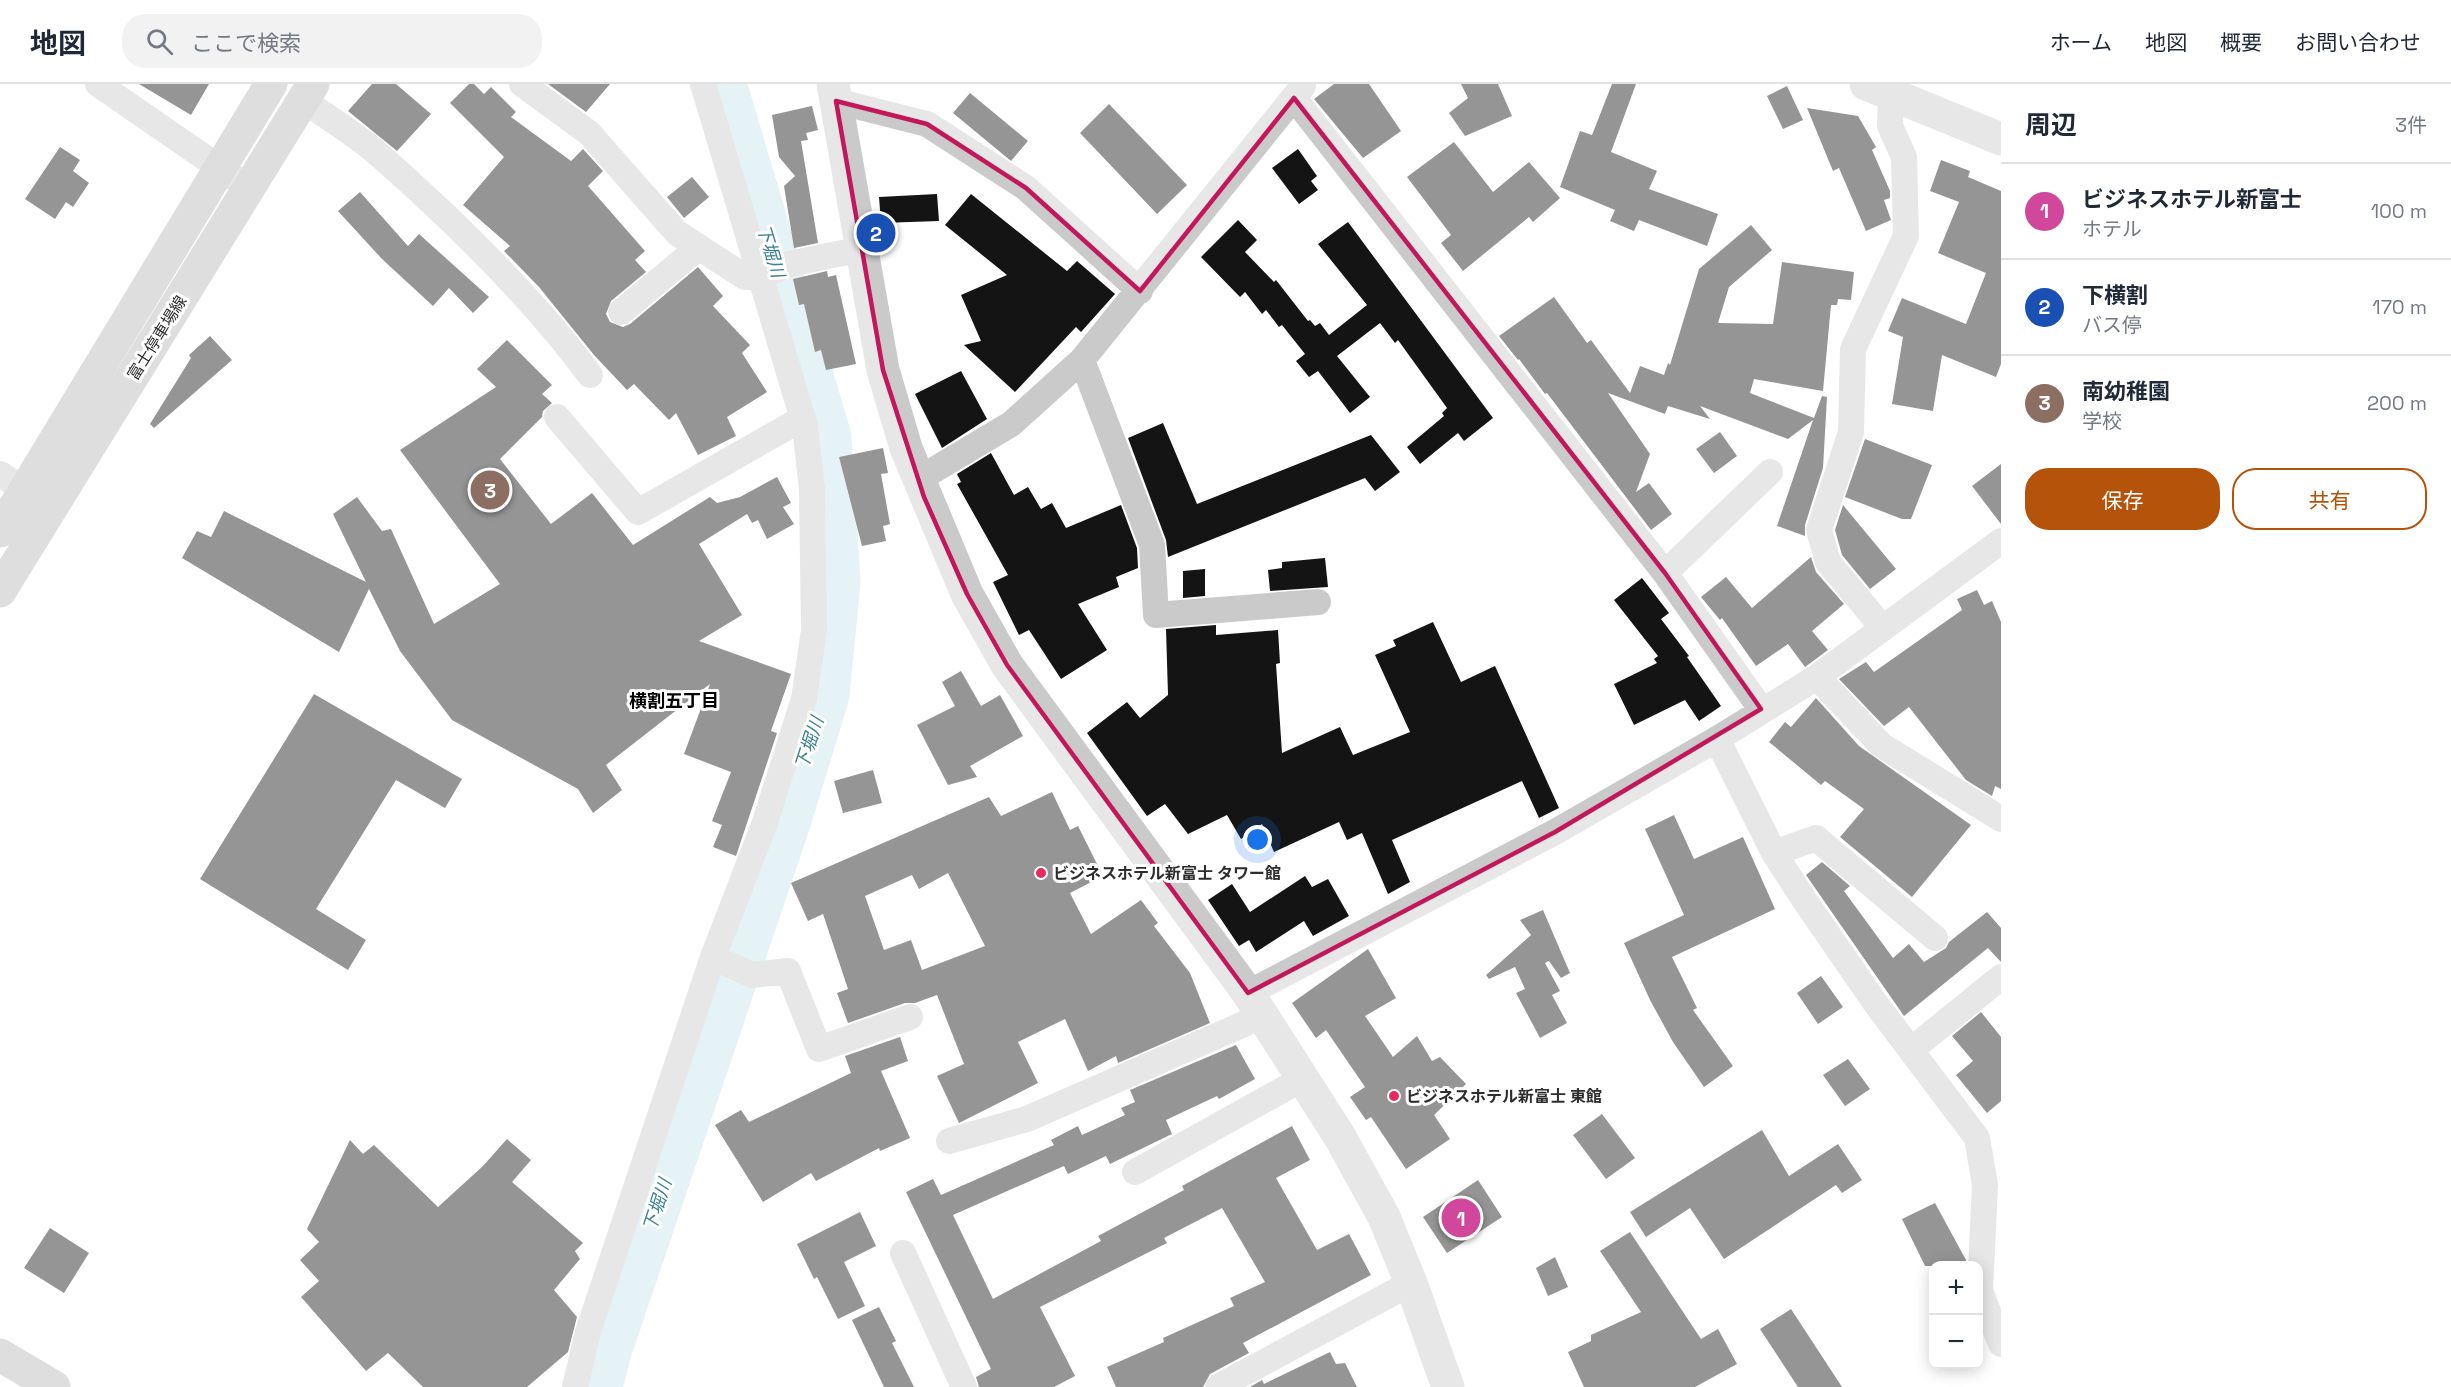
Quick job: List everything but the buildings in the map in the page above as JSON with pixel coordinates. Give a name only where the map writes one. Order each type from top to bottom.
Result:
[{"type":"main road","name":"富士停車場線","points":[[0,531],[12,482],[222,169],[271,84]]},
{"type":"main road","name":"富士停車場線","points":[[0,591],[308,92]]},
{"type":"main road","points":[[0,1355],[54,1387]]},
{"type":"street","points":[[98,84],[249,188]]},
{"type":"street","points":[[522,84],[589,133],[677,233],[745,277],[761,277],[789,264],[861,249]]},
{"type":"street","points":[[575,1387],[588,1332],[714,958],[764,825],[804,699],[814,619],[812,490],[803,418],[703,84]]},
{"type":"street","points":[[1878,89],[2001,139]]},
{"type":"street","points":[[1878,89],[1890,126],[1904,157],[1906,236],[1853,349],[1851,432],[1819,530],[1828,562],[1882,627]]},
{"type":"street","points":[[919,479],[1011,424],[1082,360],[1140,291],[1299,91],[1665,573],[1761,709]]},
{"type":"street","points":[[308,92],[376,152],[483,254],[575,354],[590,375]]},
{"type":"street","points":[[1140,291],[1026,188],[927,124],[835,93],[883,370],[906,448],[967,594],[1008,664],[1255,1005],[1340,1137],[1384,1217],[1411,1283],[1448,1387]]},
{"type":"street","points":[[621,312],[699,247]]},
{"type":"street","points":[[1082,360],[1152,546],[1156,615],[1318,602]]},
{"type":"street","points":[[557,417],[638,512],[803,418]]},
{"type":"street","points":[[1665,573],[1770,472]]},
{"type":"street","points":[[12,482],[52,507]]},
{"type":"street","points":[[949,1141],[1027,1119],[1255,1005],[1717,739],[1761,709],[1817,677],[1882,627],[1997,552]]},
{"type":"street","points":[[1817,677],[1881,745],[2001,819]]},
{"type":"street","points":[[1717,739],[1774,853],[1822,927],[1977,1138],[1985,1185],[1993,1195],[1980,1291],[1994,1304],[2001,1344]]},
{"type":"street","points":[[1774,853],[1816,838],[1935,938]]},
{"type":"street","points":[[714,958],[752,975],[788,971],[819,1049],[910,1017]]},
{"type":"street","points":[[1911,1050],[2001,977]]},
{"type":"street","points":[[1135,1172],[1302,1079]]},
{"type":"street","points":[[903,1253],[964,1387]]},
{"type":"street","points":[[1218,1387],[1411,1283]]},
{"type":"highlighted area","points":[[1294,98],[1665,573],[1761,709],[1555,832],[1248,993],[1007,665],[967,594],[924,497],[883,370],[836,101],[927,124],[1026,188],[1140,291]]},
{"type":"waterway","name":"下堀川","points":[[597,1387],[606,1351],[786,819],[824,695],[835,582],[826,437],[721,84]]},
{"type":"place","name":"下横割","points":[[876,233]]},
{"type":"place","name":"南幼稚園","points":[[490,490]]},
{"type":"place","name":"ビジネスホテル新富士 タワー館","points":[[1041,873]]},
{"type":"place","name":"ビジネスホテル新富士 東館","points":[[1394,1096]]},
{"type":"place","name":"ビジネスホテル新富士","points":[[1461,1218]]},
{"type":"district","name":"横割五丁目","points":[[674,700]]}]
